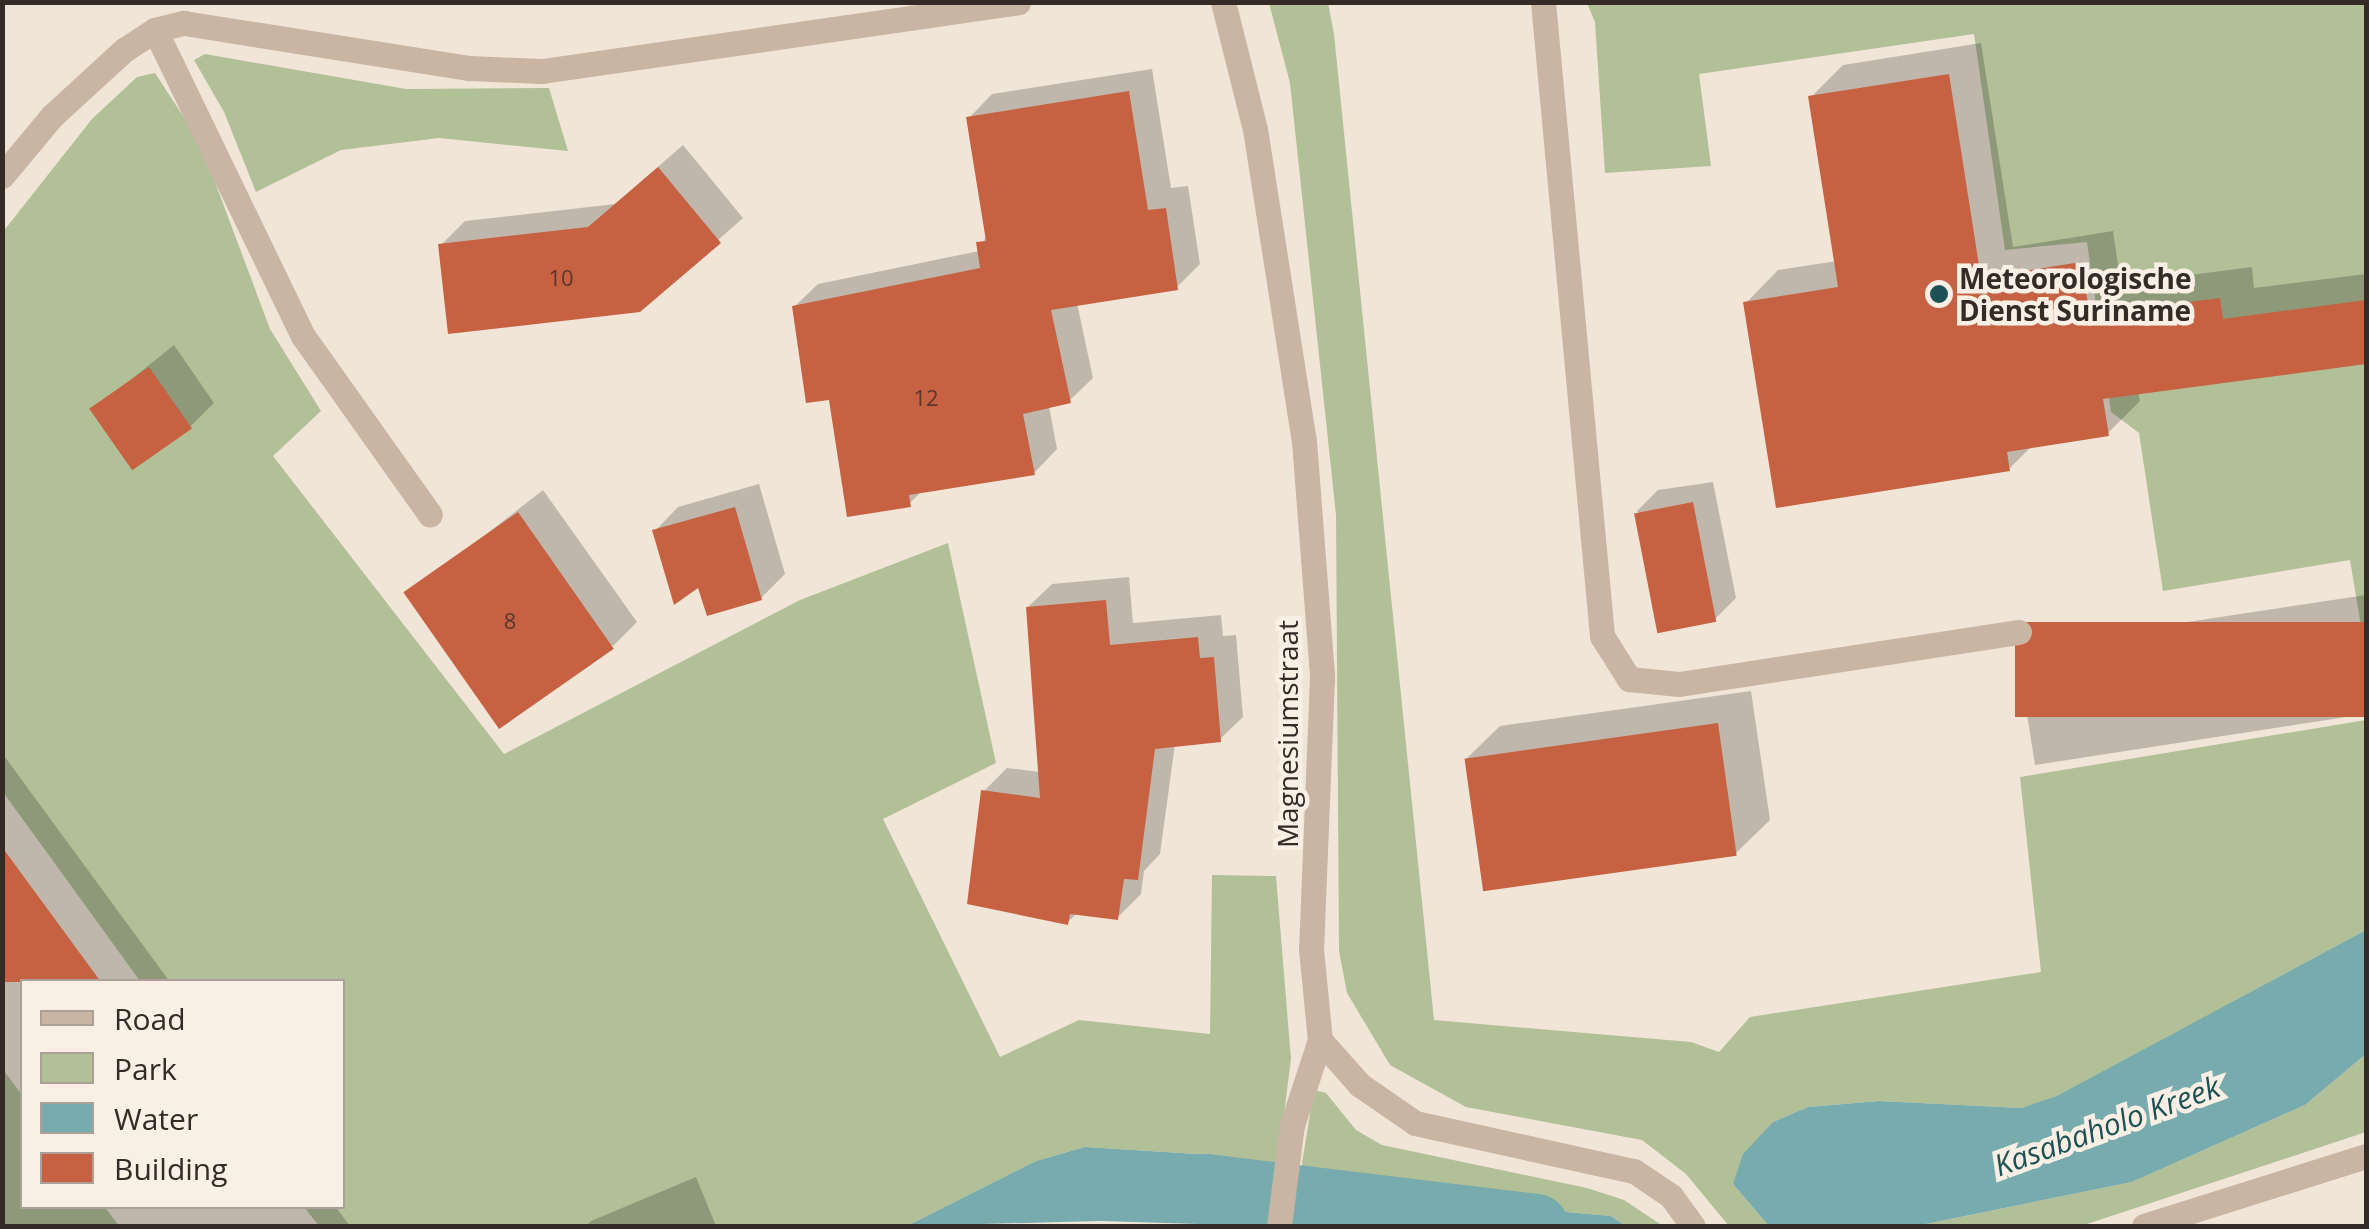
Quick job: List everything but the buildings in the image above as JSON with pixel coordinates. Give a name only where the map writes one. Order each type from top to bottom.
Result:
[{"type":"street","points":[[2,176],[52,116],[155,30],[177,2]]},
{"type":"street","points":[[155,30],[184,24],[469,68],[542,72],[1018,2]]},
{"type":"street","name":"Magnesiumstraat","points":[[1224,2],[1256,130],[1304,440],[1322,677],[1311,948],[1320,1040]]},
{"type":"street","points":[[1543,2],[1602,636],[1629,679],[1680,684],[2019,632]]},
{"type":"street","points":[[155,30],[304,336],[430,515]]},
{"type":"street","points":[[1280,1226],[1292,1126],[1320,1040]]},
{"type":"street","points":[[1320,1040],[1360,1085],[1415,1122],[1634,1171],[1671,1196],[1693,1226]]},
{"type":"street","points":[[2144,1226],[2366,1156]]},
{"type":"green space","points":[[1269,3],[1328,3],[1334,34],[1434,1020],[1691,1042],[1719,1052],[1750,1017],[2041,972],[2020,777],[2366,720],[2366,930],[2057,1097],[2021,1108],[1879,1101],[1808,1107],[1773,1122],[1733,1184],[1769,1226],[1729,1226],[1686,1174],[1642,1140],[1466,1107],[1390,1065],[1347,993],[1339,951],[1336,515],[1290,83]]},
{"type":"green space","points":[[1587,3],[2366,3],[2366,656],[2350,560],[2163,591],[2139,433],[2111,412],[2087,242],[2005,250],[1974,34],[1699,74],[1711,166],[1605,173],[1595,22]]},
{"type":"green space","points":[[205,54],[406,89],[549,88],[568,151],[439,138],[341,150],[256,192],[224,112],[194,60]]},
{"type":"green space","points":[[155,73],[200,142],[270,329],[321,411],[273,456],[504,754],[800,600],[948,543],[996,763],[883,819],[1000,1057],[1079,1020],[1210,1034],[1212,875],[1276,876],[1291,1059],[1277,1169],[1270,1180],[1228,1156],[1085,1147],[1036,1161],[907,1226],[319,1226],[306,1209],[345,1209],[345,979],[139,979],[3,792],[2,233],[92,119],[137,77]]},
{"type":"green space","points":[[2366,1054],[2366,1132],[2081,1226],[1916,1226],[2132,1182],[2305,1105]]},
{"type":"green space","points":[[2,1068],[20,1092],[20,1209],[106,1209],[119,1226],[3,1226]]},
{"type":"green space","points":[[1314,1090],[1326,1093],[1356,1130],[1382,1145],[1587,1188],[1624,1200],[1663,1226],[1626,1226],[1611,1216],[1345,1192],[1305,1181],[1302,1163]]},
{"type":"water","points":[[2366,930],[2366,1054],[2305,1105],[2132,1182],[1916,1226],[1769,1226],[1733,1184],[1743,1154],[1773,1122],[1808,1107],[1879,1101],[2021,1108],[2057,1096]]},
{"type":"water","points":[[1085,1147],[1228,1156],[1270,1180],[1265,1226],[1100,1221],[907,1226],[1036,1161]]},
{"type":"water","points":[[1305,1181],[1345,1192],[1611,1216],[1626,1226],[1301,1226]]},
{"type":"waterway","name":"Kasabaholo Kreek","points":[[1206,1186],[1536,1226]]},
{"type":"place","name":"Meteorologische Dienst Suriname","points":[[1939,294]]}]
